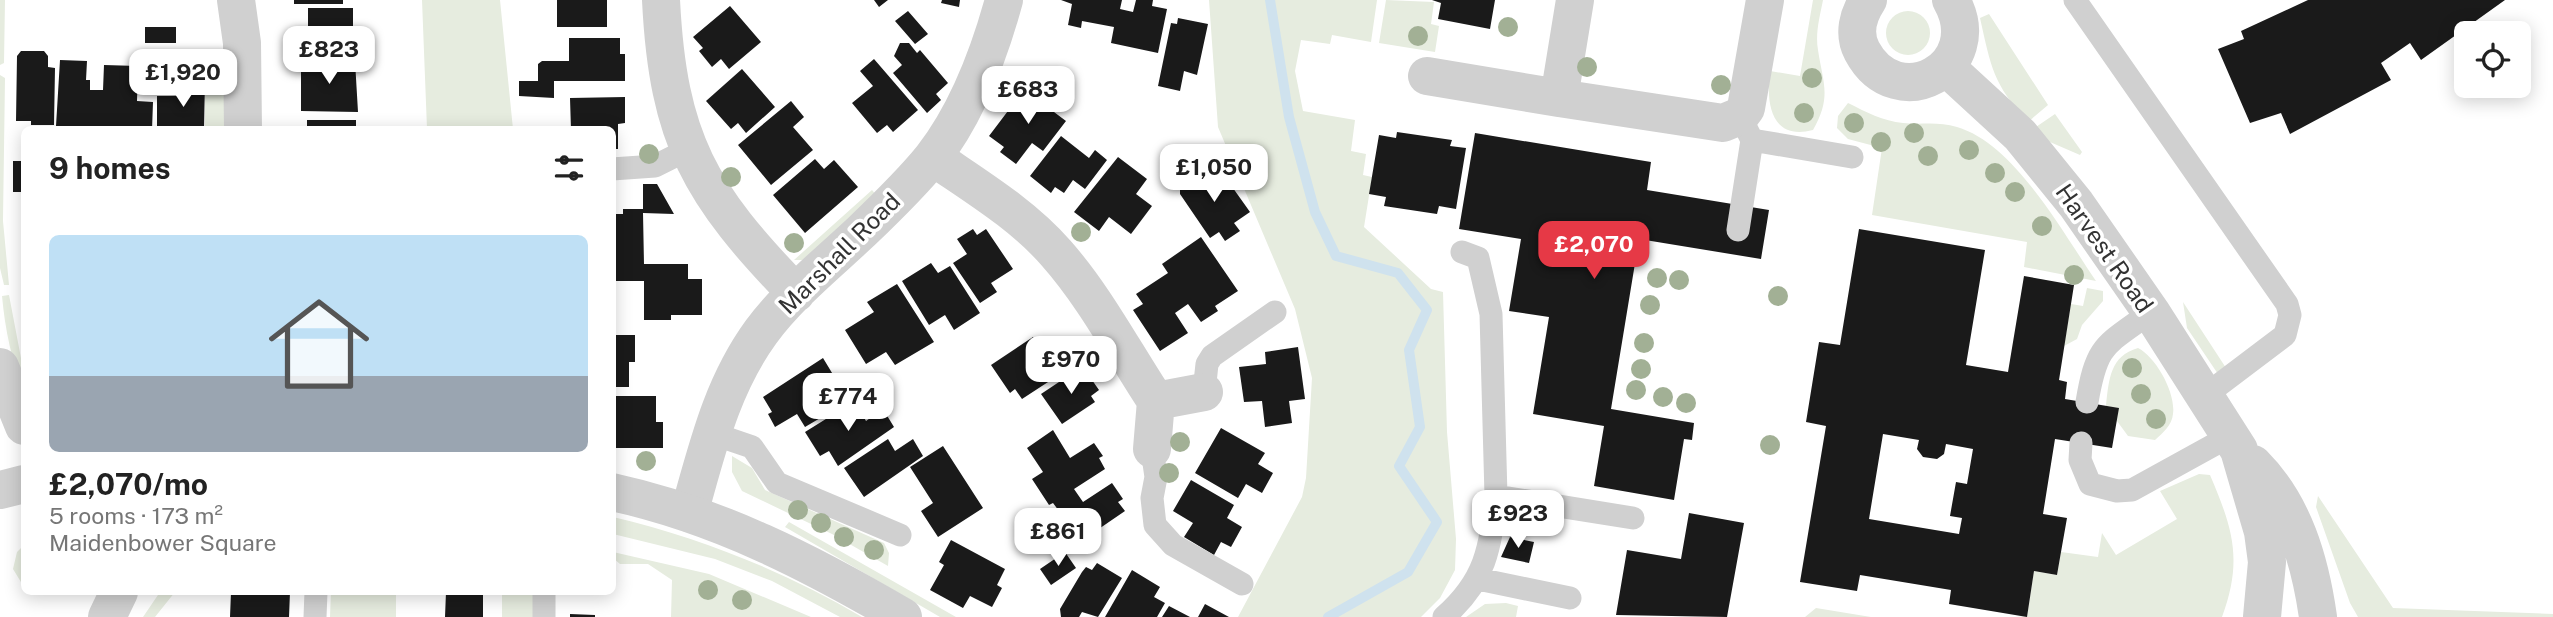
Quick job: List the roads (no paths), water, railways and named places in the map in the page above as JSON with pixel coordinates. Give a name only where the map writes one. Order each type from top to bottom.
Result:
[{"type":"street","points":[[236,0],[242,43],[243,126]]},
{"type":"street","points":[[662,0],[671,88],[687,150],[716,201],[741,234],[796,293]]},
{"type":"street","name":"Marshall Road","points":[[690,513],[711,432],[736,372],[762,332],[796,293],[864,229],[933,157],[979,76],[1004,0]]},
{"type":"street","points":[[1559,98],[1575,0]]},
{"type":"street","points":[[1427,76],[1746,128],[1748,99],[1765,0]]},
{"type":"street","points":[[1868,0],[1857,29],[1859,46],[1868,62],[1881,74],[1897,81],[1914,82],[1931,78],[1946,67],[1960,41],[1958,12],[1951,0]]},
{"type":"street","name":"Harvest Road","points":[[1946,67],[2020,135],[2076,204],[2151,312],[2203,397],[2235,443],[2263,474],[2286,506],[2299,535],[2318,617]]},
{"type":"street","points":[[933,157],[1022,219],[1056,252],[1088,293],[1156,401],[1152,449]]},
{"type":"street","points":[[0,368],[21,419]]},
{"type":"street","points":[[1156,401],[1204,392]]},
{"type":"street","name":"Harvest Road","points":[[2235,443],[2263,532],[2266,584],[2262,617]]},
{"type":"street","points":[[0,490],[21,485]]},
{"type":"street","points":[[616,493],[690,513],[802,560],[904,617]]},
{"type":"lane","points":[[2075,0],[2121,62],[2287,304],[2290,315],[2285,335],[2203,397]]},
{"type":"lane","points":[[1738,230],[1746,128],[1852,157]]},
{"type":"lane","points":[[616,169],[655,166],[687,150]]},
{"type":"lane","points":[[1444,617],[1461,602],[1478,579],[1493,523],[1496,496],[1492,314],[1478,258],[1462,252]]},
{"type":"lane","points":[[1204,392],[1207,364],[1212,356],[1275,312]]},
{"type":"lane","points":[[2087,402],[2098,355],[2104,347],[2151,312]]},
{"type":"lane","points":[[711,432],[752,447],[777,483],[900,535]]},
{"type":"lane","points":[[2081,443],[2080,460],[2090,484],[2117,491],[2132,490],[2235,443]]},
{"type":"lane","points":[[1152,449],[1156,477],[1152,498],[1155,525],[1173,545],[1242,584]]},
{"type":"lane","points":[[1496,496],[1633,518]]},
{"type":"lane","points":[[1478,579],[1570,598]]},
{"type":"lane","points":[[315,617],[316,595]]},
{"type":"lane","points":[[544,595],[544,617]]},
{"type":"waterway","points":[[1270,0],[1289,117],[1315,212],[1336,256],[1398,273],[1427,310],[1409,350],[1420,427],[1399,466],[1437,522],[1408,572],[1328,617]]}]
